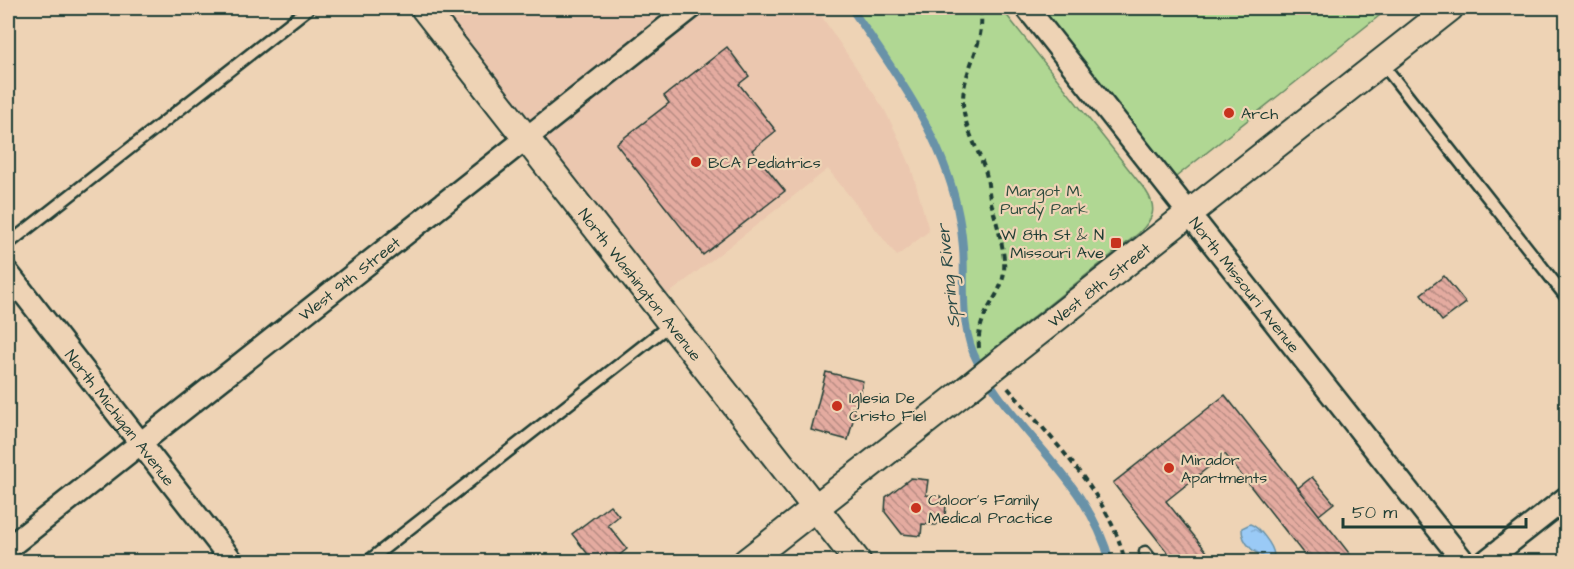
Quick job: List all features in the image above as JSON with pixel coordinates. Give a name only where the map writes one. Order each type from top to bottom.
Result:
[{"type":"street","name":"North Washington Avenue","points":[[424,8],[858,561]]},
{"type":"street","name":"West 9th Street","points":[[8,548],[691,8]]},
{"type":"street","name":"North Missouri Avenue","points":[[1027,8],[1464,561]]},
{"type":"street","name":"West 8th Street","points":[[746,561],[1191,214],[1450,8]]},
{"type":"street","name":"North Michigan Avenue","points":[[8,273],[233,561]]},
{"type":"street","points":[[1485,561],[1566,498]]},
{"type":"lane","points":[[8,244],[309,8]]},
{"type":"lane","points":[[1382,62],[1566,297]]},
{"type":"lane","points":[[367,561],[672,322]]},
{"type":"lane","points":[[1145,552],[1153,561]]},
{"type":"path","points":[[980,8],[980,40],[964,85],[963,102],[965,122],[985,170]]},
{"type":"shaded area","points":[[437,8],[816,8],[884,109],[911,167],[929,231],[897,256],[828,169],[657,303]]},
{"type":"green space","name":"Margot M. Purdy Park","points":[[851,8],[1001,8],[1150,197],[1153,209],[1151,218],[1139,233],[977,362],[965,320],[962,240],[950,182],[928,129],[914,104]]},
{"type":"green space","points":[[1027,8],[1389,8],[1167,184]]},
{"type":"water","points":[[1250,524],[1261,532],[1268,542],[1273,551],[1272,557],[1261,555],[1247,544],[1242,528]]},
{"type":"building","name":"BCA Pediatrics","points":[[727,47],[749,76],[739,84],[776,131],[752,150],[785,191],[703,255],[616,144],[669,103],[664,96]]},
{"type":"building","points":[[1444,276],[1466,303],[1442,321],[1421,294]]},
{"type":"building","name":"Iglesia De Cristo Fiel","points":[[826,372],[863,381],[848,440],[811,430]]},
{"type":"building","name":"Mirador Apartments","points":[[1225,395],[1356,562],[1310,562],[1225,454],[1166,501],[1215,562],[1175,562],[1113,483]]},
{"type":"building","points":[[1312,477],[1334,503],[1319,515],[1298,488]]},
{"type":"building","name":"Caloor's Family Medical Practice","points":[[911,478],[928,480],[926,495],[940,496],[946,504],[945,517],[936,525],[922,524],[921,536],[902,534],[885,512],[886,497]]},
{"type":"building","points":[[610,505],[619,516],[608,525],[627,549],[611,562],[594,562],[572,534]]},
{"type":"waterway","name":"Spring River","points":[[851,8],[914,103],[940,153],[950,180],[962,237],[965,320],[978,363],[993,388],[1069,482],[1086,507],[1100,533],[1110,562]]},
{"type":"place","name":"Arch","points":[[1229,113]]},
{"type":"place","name":"BCA Pediatrics","points":[[696,162]]},
{"type":"place","name":"W 8th St & N Missouri Ave","points":[[1116,243]]},
{"type":"place","name":"Iglesia De Cristo Fiel","points":[[837,406]]},
{"type":"place","name":"Mirador Apartments","points":[[1169,468]]},
{"type":"place","name":"Caloor's Family Medical Practice","points":[[916,508]]}]
